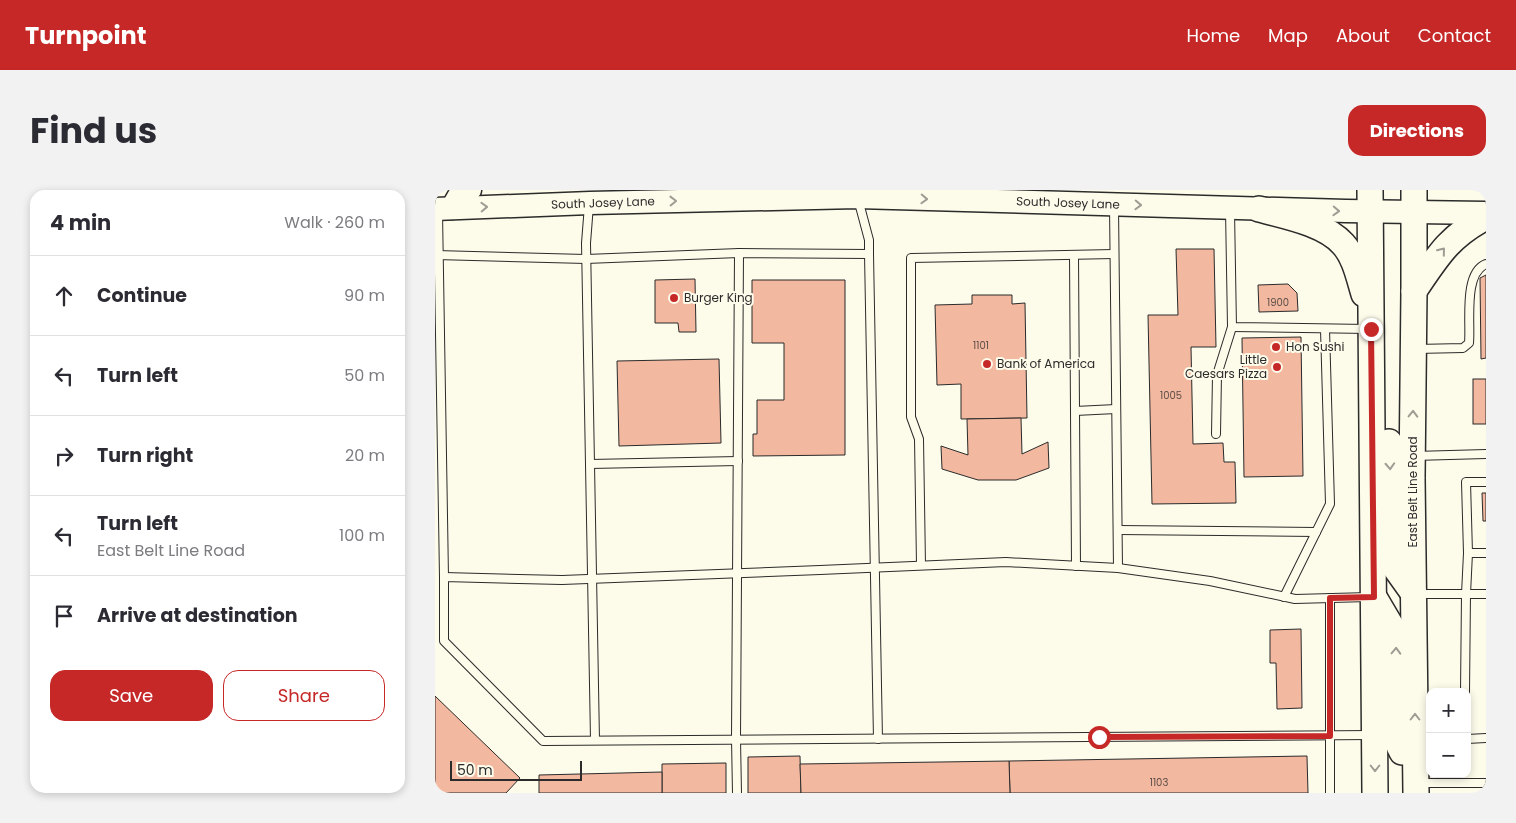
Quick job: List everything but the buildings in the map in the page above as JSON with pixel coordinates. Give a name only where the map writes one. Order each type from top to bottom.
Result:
[{"type":"main road","points":[[442,209],[460,194],[470,190]]},
{"type":"main road","name":"South Josey Lane","points":[[442,209],[592,196],[857,197],[1230,208],[1370,201],[1414,201],[1486,215]]},
{"type":"main road","points":[[1370,201],[1375,793]]},
{"type":"main road","name":"East Belt Line Road","points":[[1414,201],[1415,291],[1412,456],[1416,788]]},
{"type":"main road","points":[[1259,208],[1309,223],[1333,234],[1345,245],[1354,264],[1371,322]]},
{"type":"main road","points":[[1415,291],[1443,249],[1464,230],[1486,215]]},
{"type":"main road","points":[[1372,385],[1388,434],[1394,566],[1414,594]]},
{"type":"main road","points":[[1374,597],[1397,636],[1395,676],[1399,746],[1416,788]]},
{"type":"lane","points":[[592,196],[586,243],[595,740]]},
{"type":"lane","points":[[857,197],[869,240],[878,739]]},
{"type":"lane","points":[[1114,204],[1118,568]]},
{"type":"lane","points":[[1216,434],[1217,375],[1232,328],[1230,208]]},
{"type":"lane","points":[[442,209],[437,255],[445,577],[444,642],[543,741],[1375,735]]},
{"type":"lane","points":[[437,255],[587,259],[739,253],[869,254]]},
{"type":"lane","points":[[737,793],[739,253]]},
{"type":"lane","points":[[921,565],[919,438],[911,417],[911,258],[1114,254]]},
{"type":"lane","points":[[1075,255],[1076,566]]},
{"type":"lane","points":[[1414,349],[1463,348],[1469,343],[1469,301],[1474,274],[1481,266],[1486,264]]},
{"type":"lane","points":[[1232,328],[1325,329],[1371,322]]},
{"type":"lane","points":[[1284,597],[1330,504],[1325,329]]},
{"type":"lane","points":[[1075,411],[1116,409]]},
{"type":"lane","points":[[1412,456],[1486,454]]},
{"type":"lane","points":[[590,464],[738,461]]},
{"type":"lane","points":[[1465,688],[1465,594],[1468,553],[1466,482],[1486,482]]},
{"type":"lane","points":[[1118,530],[1316,532]]},
{"type":"lane","points":[[1468,553],[1486,553]]},
{"type":"lane","points":[[445,577],[547,580],[593,579],[1006,562],[1118,568],[1209,581],[1295,599],[1374,597]]},
{"type":"lane","points":[[1414,594],[1486,594]]},
{"type":"lane","points":[[1330,598],[1330,793]]},
{"type":"lane","points":[[1471,739],[1486,738]]},
{"type":"lane","points":[[1416,788],[1464,778],[1486,783]]},
{"type":"place","name":"Burger King","points":[[674,298]]},
{"type":"place","name":"Hon Sushi","points":[[1276,347]]},
{"type":"place","name":"Bank of America","points":[[987,364]]},
{"type":"place","name":"Little Caesars Pizza","points":[[1277,367]]},
{"type":"route","points":[[1099,737],[1330,736],[1330,598],[1374,597],[1371,329]]}]
